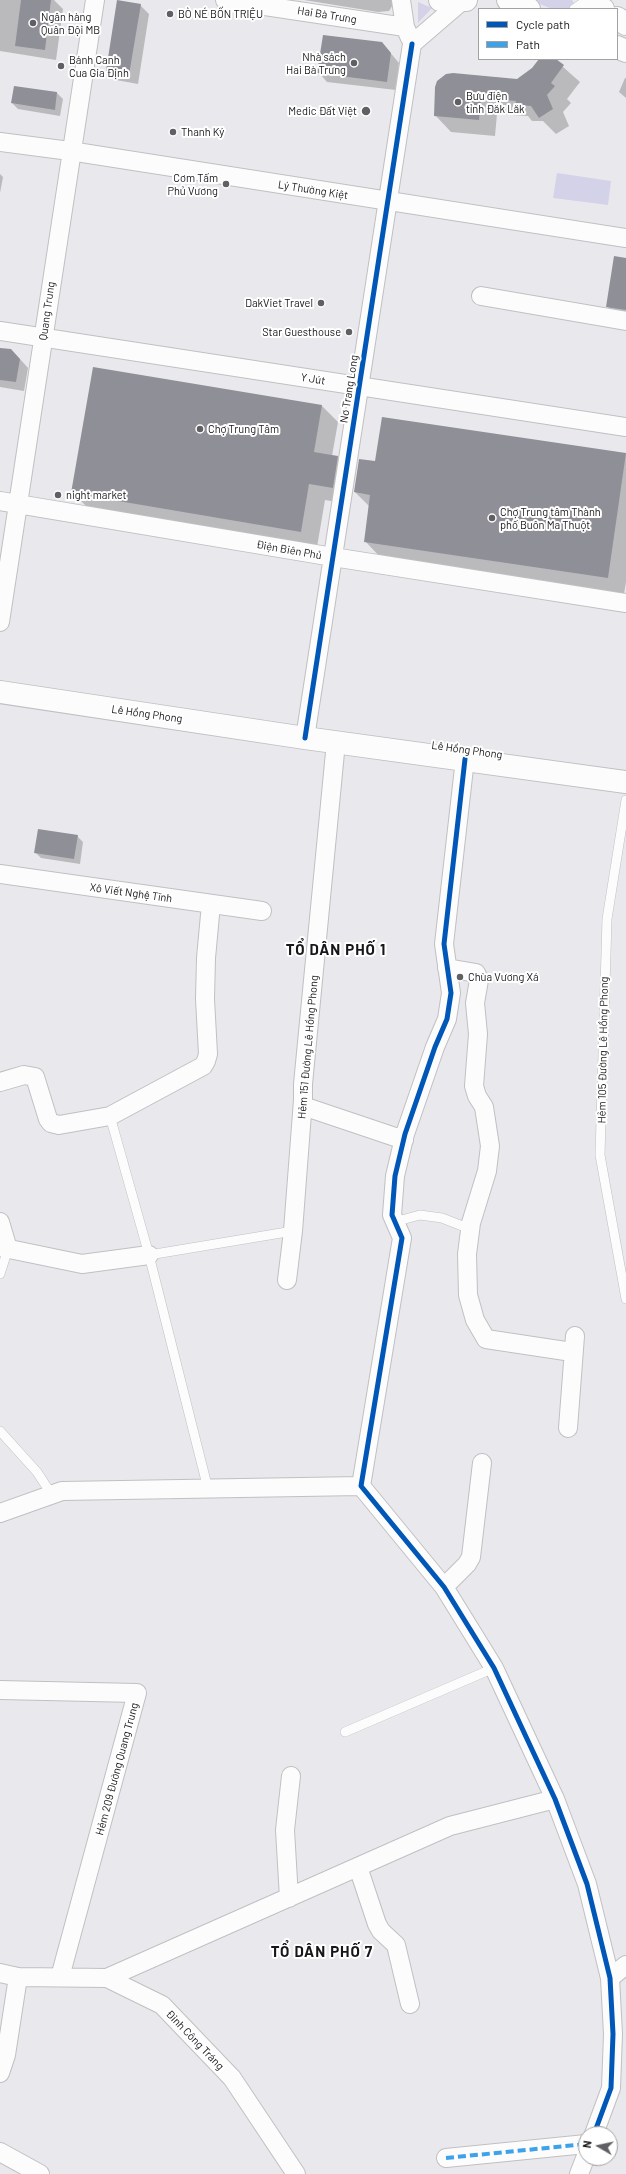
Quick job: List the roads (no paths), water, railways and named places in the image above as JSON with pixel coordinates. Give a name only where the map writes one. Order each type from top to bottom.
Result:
[{"type":"street","name":"Quang Trung","points":[[0,622],[70,151],[95,0]]},
{"type":"street","name":"Hai Bà Trưng","points":[[225,0],[405,27]]},
{"type":"street","points":[[401,0],[405,27],[412,44],[464,0]]},
{"type":"street","points":[[440,0],[464,0]]},
{"type":"street","points":[[508,0],[527,8]]},
{"type":"street","points":[[588,0],[601,8]]},
{"type":"street","name":"Nơ Trang Long","points":[[305,738],[412,44]]},
{"type":"street","name":"Lý Thường Kiệt","points":[[0,142],[70,151],[626,238]]},
{"type":"street","points":[[481,296],[626,321]]},
{"type":"street","name":"Y Jút","points":[[0,331],[626,427]]},
{"type":"street","name":"Điện Biên Phủ","points":[[0,500],[333,557],[626,603]]},
{"type":"street","name":"Lê Hồng Phong","points":[[0,692],[305,738],[626,782]]},
{"type":"street","name":"Hẻm 151 Đường Lê Hồng Phong","points":[[287,1280],[293,1231],[303,1106],[303,1084],[336,742]]},
{"type":"street","points":[[465,760],[444,944],[451,993],[447,1019],[435,1047],[404,1140],[395,1176],[392,1215],[402,1238],[361,1486],[444,1587],[494,1668],[555,1799],[587,1884],[610,1978],[613,2034],[611,2088],[597,2126]]},
{"type":"street","name":"Xô Viết Nghệ Tĩnh","points":[[0,874],[262,911]]},
{"type":"street","points":[[0,1082],[24,1076],[35,1077],[48,1118],[51,1123],[59,1125],[110,1116],[203,1066],[208,1054],[205,999],[211,904]]},
{"type":"street","points":[[447,968],[476,973],[479,980],[475,1004],[478,1034],[474,1086],[476,1096],[484,1107],[490,1146],[487,1171],[470,1229],[467,1254],[468,1295],[475,1320],[486,1339],[574,1344],[568,1428]]},
{"type":"street","points":[[303,1106],[404,1140]]},
{"type":"street","points":[[0,1222],[4,1248],[82,1264],[149,1255]]},
{"type":"street","points":[[444,1587],[467,1564],[471,1556],[482,1463]]},
{"type":"street","points":[[0,1513],[62,1491],[361,1486]]},
{"type":"street","name":"Hẻm 209 Đường Quang Trung","points":[[0,1690],[137,1693],[60,1977]]},
{"type":"street","points":[[289,1898],[284,1830],[291,1776]]},
{"type":"street","points":[[107,1978],[450,1826],[555,1799]]},
{"type":"street","points":[[358,1867],[380,1931],[396,1945],[410,2004]]},
{"type":"street","points":[[610,1978],[626,1965]]},
{"type":"street","name":"Đinh Công Tráng","points":[[0,1974],[18,1976],[107,1978],[162,2005],[232,2078],[296,2174]]},
{"type":"street","points":[[0,2073],[6,2055],[18,1976]]},
{"type":"street","points":[[446,2158],[578,2145]]},
{"type":"street","points":[[0,2152],[40,2174]]},
{"type":"lane","points":[[576,8],[588,0]]},
{"type":"lane","name":"Hẻm 105 Đường Lê Hồng Phong","points":[[626,800],[607,919],[600,1155],[626,1299]]},
{"type":"lane","points":[[110,1116],[149,1255],[208,1489]]},
{"type":"lane","points":[[394,1222],[420,1215],[442,1218],[470,1229]]},
{"type":"lane","points":[[149,1255],[293,1231]]},
{"type":"lane","points":[[0,1274],[4,1248]]},
{"type":"lane","points":[[0,1430],[37,1472],[52,1495]]},
{"type":"lane","points":[[345,1732],[494,1668]]},
{"type":"place","name":"BÒ NÉ BỐN TRIỆU","points":[[170,14]]},
{"type":"place","name":"Ngân hàng Quân Đội MB","points":[[33,23]]},
{"type":"place","name":"Nhà sách Hai Bà Trưng","points":[[354,63]]},
{"type":"place","name":"Bánh Canh Cua Gia Định","points":[[61,66]]},
{"type":"place","name":"Bưu điện tỉnh Đăk Lăk","points":[[458,102]]},
{"type":"place","name":"Medic Đất Việt","points":[[366,111]]},
{"type":"place","name":"Thanh Ký","points":[[173,132]]},
{"type":"place","name":"Cơm Tấm Phủ Vương","points":[[226,184]]},
{"type":"place","name":"DakViet Travel","points":[[321,303]]},
{"type":"place","name":"Star Guesthouse","points":[[349,332]]},
{"type":"place","name":"Chợ Trung Tâm","points":[[200,429]]},
{"type":"place","name":"night market","points":[[58,495]]},
{"type":"place","name":"Chợ Trung tâm Thành phố Buôn Ma Thuột","points":[[492,518]]},
{"type":"place","name":"Chùa Vương Xá","points":[[460,977]]},
{"type":"district","name":"TỔ DÂN PHỐ 1","points":[[336,950]]},
{"type":"district","name":"TỔ DÂN PHỐ 7","points":[[322,1952]]}]
